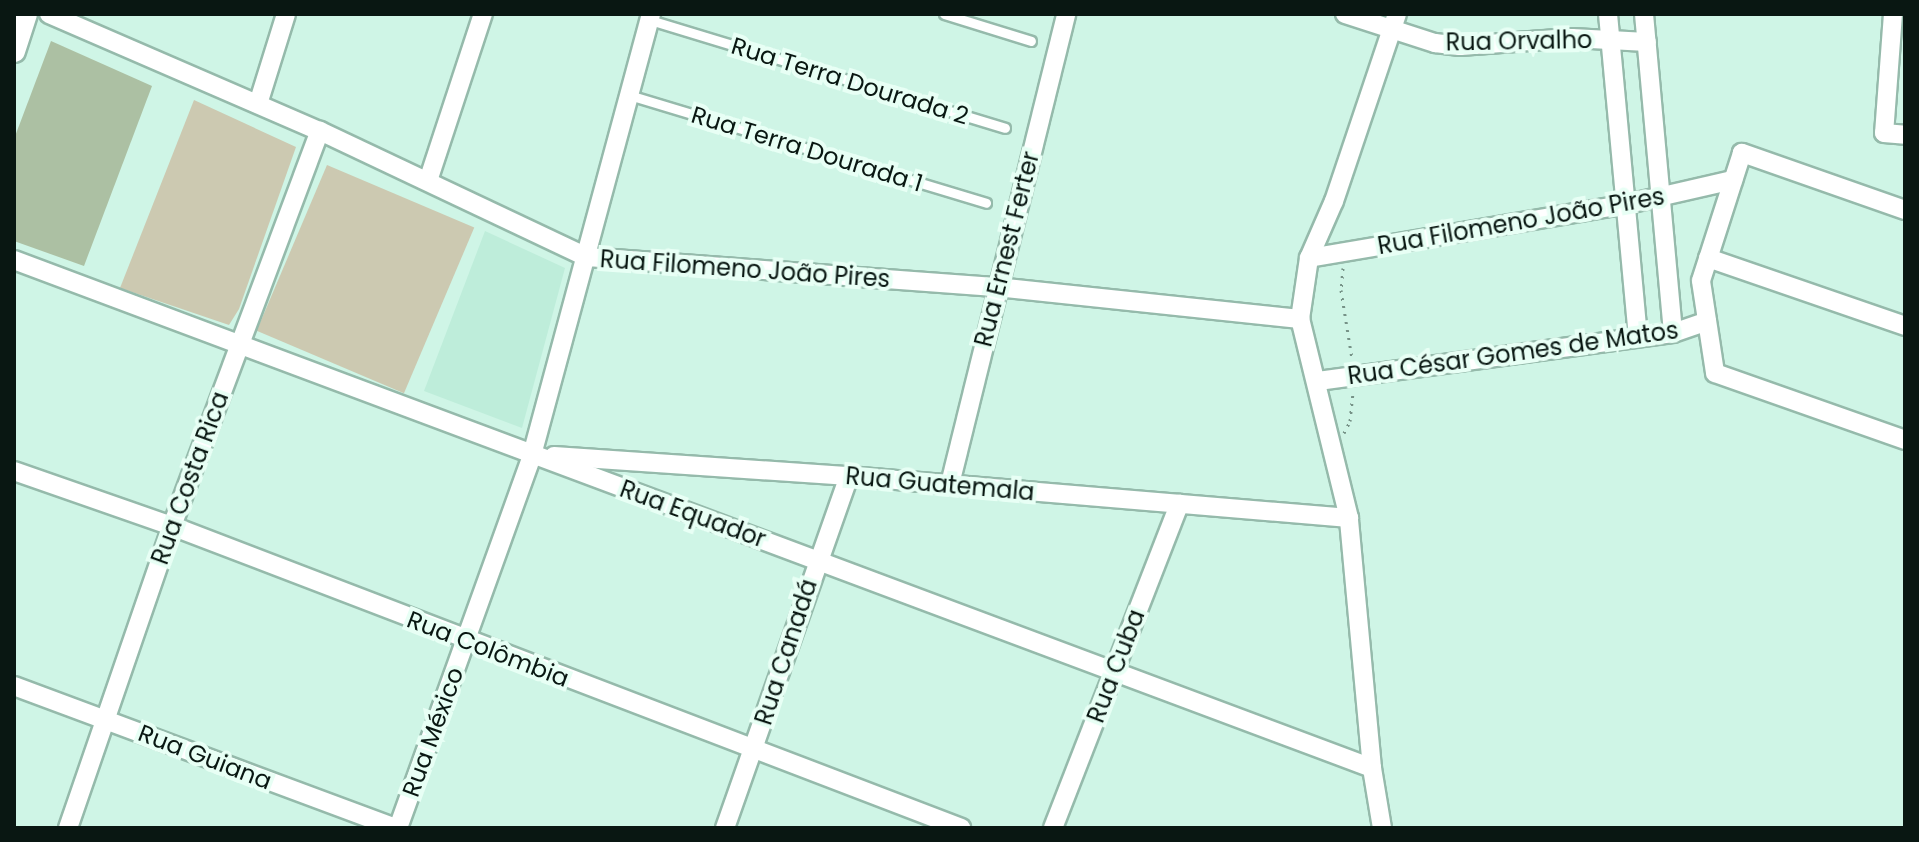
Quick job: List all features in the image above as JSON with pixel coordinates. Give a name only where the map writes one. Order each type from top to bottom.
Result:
[{"type":"street","points":[[14,51],[26,14]]},
{"type":"street","name":"Rua Filomeno João Pires","points":[[49,14],[320,131],[586,257],[996,287],[1300,319]]},
{"type":"street","points":[[258,104],[286,14]]},
{"type":"street","points":[[428,181],[483,14]]},
{"type":"street","name":"Rua Ernest Ferter","points":[[950,484],[996,287],[1066,14]]},
{"type":"street","name":"Rua Orvalho","points":[[1345,14],[1395,21],[1435,43],[1460,46],[1572,38],[1647,42]]},
{"type":"street","points":[[1608,14],[1638,338]]},
{"type":"street","points":[[1644,14],[1673,333]]},
{"type":"street","points":[[1893,14],[1884,133],[1905,135]]},
{"type":"street","name":"Rua México","points":[[397,828],[532,455],[650,17]]},
{"type":"street","points":[[1382,828],[1372,768],[1349,518],[1318,381],[1300,319],[1309,258],[1334,201],[1395,21]]},
{"type":"street","name":"Rua Costa Rica","points":[[68,828],[172,526],[320,131]]},
{"type":"street","points":[[1905,210],[1742,153],[1701,281],[1715,373],[1905,440]]},
{"type":"street","name":"Rua Filomeno João Pires","points":[[1309,258],[1628,204],[1733,180]]},
{"type":"street","points":[[1708,258],[1905,326]]},
{"type":"street","name":"Rua Equador","points":[[14,260],[1372,768]]},
{"type":"street","name":"Rua César Gomes de Matos","points":[[1318,381],[1673,333],[1707,321]]},
{"type":"street","name":"Rua Guatemala","points":[[532,455],[849,476],[1349,518]]},
{"type":"street","name":"Rua Colômbia","points":[[14,471],[172,526],[961,828]]},
{"type":"street","name":"Rua Canadá","points":[[725,828],[849,476]]},
{"type":"street","name":"Rua Cuba","points":[[1053,828],[1179,504]]},
{"type":"street","name":"Rua Guiana","points":[[14,686],[397,828]]},
{"type":"lane","points":[[944,14],[1031,41]]},
{"type":"lane","name":"Rua Terra Dourada 2","points":[[650,17],[1005,128]]},
{"type":"lane","name":"Rua Terra Dourada 1","points":[[629,95],[986,203]]},
{"type":"path","points":[[1333,453],[1350,421],[1355,376],[1341,290],[1344,252]]},
{"type":"shaded area","points":[[194,100],[296,147],[239,309],[229,325],[120,288]]},
{"type":"shaded area","points":[[327,165],[474,228],[404,393],[257,331]]},
{"type":"shaded area","points":[[485,231],[565,268],[522,428],[424,391]]},
{"type":"building","points":[[51,41],[152,86],[84,266],[14,241],[14,139]]}]
